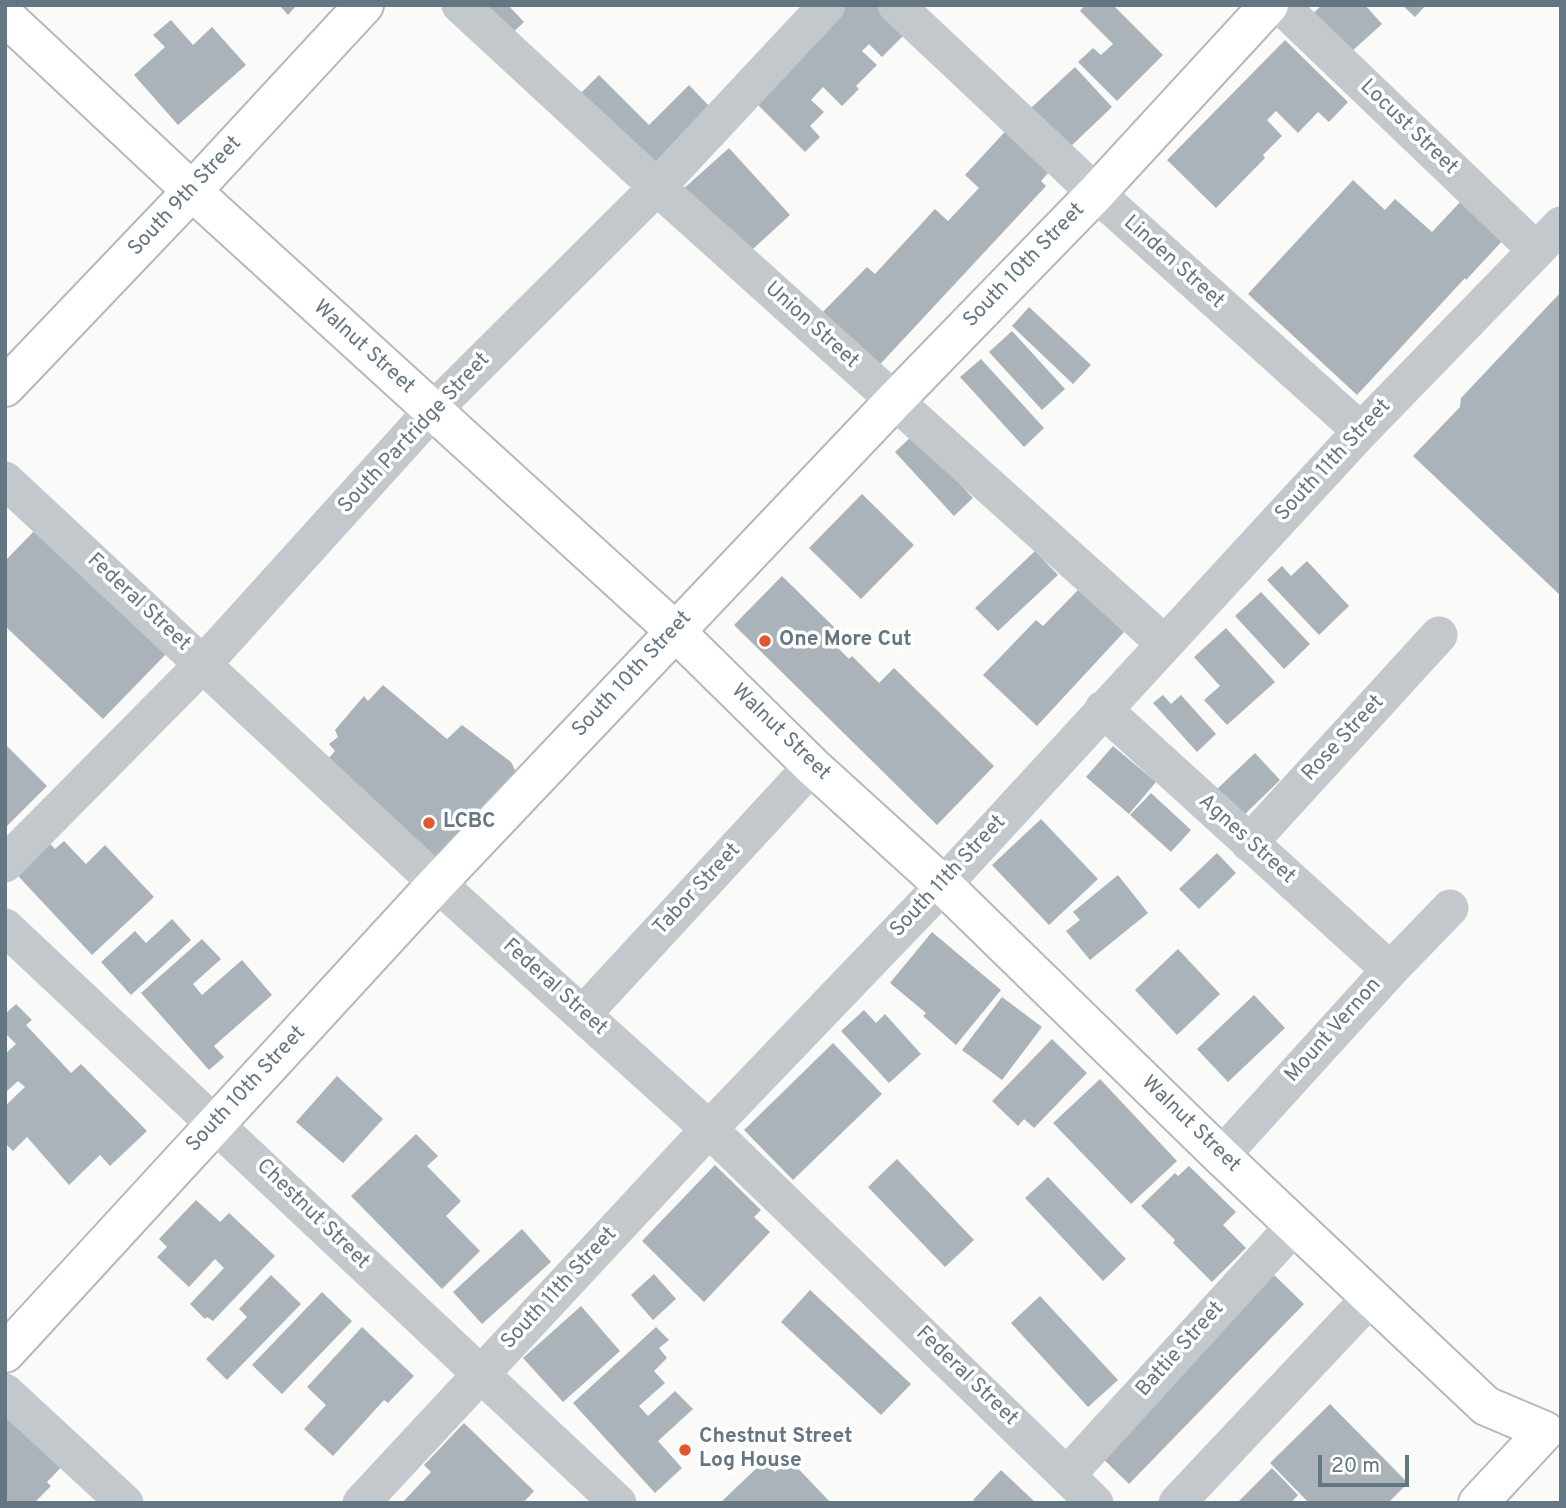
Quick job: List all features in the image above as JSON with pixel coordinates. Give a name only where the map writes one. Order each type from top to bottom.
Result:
[{"type":"highway","name":"South 9th Street","points":[[9,375],[192,191],[364,5]]},
{"type":"highway","name":"South 10th Street","points":[[5,1353],[437,883],[894,401],[1096,193],[1269,5]]},
{"type":"highway","name":"Walnut Street","points":[[5,16],[192,191],[675,631],[812,766],[943,886],[1221,1156],[1486,1406],[1553,1432]]},
{"type":"highway","points":[[1478,1503],[1553,1432]]},
{"type":"street","name":"Union Street","points":[[460,5],[657,187],[1165,644]]},
{"type":"street","name":"South Partridge Street","points":[[5,864],[204,663],[432,411],[657,187],[827,5]]},
{"type":"street","name":"Linden Street","points":[[896,5],[1096,193],[1361,431]]},
{"type":"street","name":"Locust Street","points":[[1280,5],[1549,238]]},
{"type":"street","name":"South 11th Street","points":[[361,1503],[709,1129],[943,886],[1361,431],[1549,238]]},
{"type":"street","name":"Federal Street","points":[[5,480],[437,883],[709,1129],[1096,1503]]},
{"type":"street","name":"Rose Street","points":[[1248,843],[1439,635]]},
{"type":"street","name":"Agnes Street","points":[[1103,709],[1390,970]]},
{"type":"street","name":"Tabor Street","points":[[583,1014],[812,766]]},
{"type":"street","name":"Mount Vernon","points":[[1221,1156],[1450,908]]},
{"type":"street","name":"Chestnut Street","points":[[5,927],[618,1503]]},
{"type":"street","name":"Battie Street","points":[[1067,1475],[1295,1225]]},
{"type":"street","points":[[1177,1503],[1371,1297]]},
{"type":"street","points":[[5,1392],[125,1503]]},
{"type":"building","points":[[279,5],[297,5],[288,15]]},
{"type":"building","points":[[469,5],[508,5],[524,22],[504,41]]},
{"type":"building","points":[[847,5],[887,5],[910,29],[882,57],[869,44],[862,51],[877,65],[856,86],[859,89],[842,106],[823,87],[811,100],[824,112],[810,126],[820,137],[805,152],[752,99]]},
{"type":"building","points":[[1085,5],[1113,5],[1163,55],[1117,101],[1078,62],[1093,48],[1101,55],[1113,44],[1080,11]]},
{"type":"building","points":[[1322,5],[1365,5],[1382,24],[1341,61],[1304,22]]},
{"type":"building","points":[[1402,5],[1426,5],[1415,17]]},
{"type":"building","points":[[171,20],[193,45],[212,27],[246,65],[178,125],[134,75],[165,47],[153,35]]},
{"type":"building","points":[[1285,40],[1348,102],[1329,122],[1318,112],[1298,133],[1276,111],[1267,120],[1282,136],[1263,155],[1265,158],[1216,208],[1167,160]]},
{"type":"building","points":[[1075,67],[1112,107],[1069,148],[1031,108]]},
{"type":"building","points":[[599,75],[649,125],[689,85],[711,108],[647,172],[579,95]]},
{"type":"building","points":[[1013,123],[1057,163],[1041,181],[1046,186],[871,374],[814,321],[867,267],[875,274],[935,209],[948,221],[979,188],[965,175]]},
{"type":"building","points":[[729,148],[790,215],[742,259],[681,191]]},
{"type":"building","points":[[1353,180],[1385,210],[1395,199],[1432,232],[1463,199],[1505,238],[1357,395],[1248,294]]},
{"type":"building","points":[[1561,292],[1561,596],[1413,456],[1460,407],[1461,398]]},
{"type":"building","points":[[1029,307],[1091,365],[1073,384],[1012,326]]},
{"type":"building","points":[[1012,331],[1065,389],[1042,410],[989,352]]},
{"type":"building","points":[[981,359],[1044,428],[1024,447],[960,377]]},
{"type":"building","points":[[914,434],[973,498],[954,516],[895,452]]},
{"type":"building","points":[[862,494],[914,545],[861,599],[809,548]]},
{"type":"building","points":[[36,529],[167,653],[103,719],[5,626],[5,561]]},
{"type":"building","points":[[1035,551],[1058,575],[998,631],[975,608]]},
{"type":"building","points":[[1307,561],[1349,606],[1319,635],[1267,580],[1282,566],[1291,576]]},
{"type":"building","points":[[782,576],[834,627],[826,636],[849,659],[852,656],[879,683],[894,668],[994,766],[937,825],[734,625]]},
{"type":"building","points":[[1079,589],[1124,632],[1037,726],[983,675],[1036,620],[1043,626]]},
{"type":"building","points":[[1261,592],[1310,644],[1284,669],[1235,616]]},
{"type":"building","points":[[1226,628],[1275,682],[1227,725],[1204,700],[1220,686],[1194,657]]},
{"type":"building","name":"LCBC","points":[[383,685],[447,739],[462,725],[511,762],[518,776],[433,870],[322,766],[335,751],[329,744],[338,737],[335,730],[364,696],[368,701]]},
{"type":"building","points":[[1163,695],[1171,704],[1181,695],[1216,734],[1197,752],[1153,703]]},
{"type":"building","points":[[5,744],[47,786],[5,828]]},
{"type":"building","points":[[1113,746],[1156,782],[1129,814],[1086,777]]},
{"type":"building","points":[[1255,753],[1280,780],[1242,817],[1216,790]]},
{"type":"building","points":[[1151,793],[1191,830],[1171,852],[1130,815]]},
{"type":"building","points":[[1041,819],[1098,879],[1049,925],[992,865]]},
{"type":"building","points":[[39,832],[55,849],[64,841],[86,864],[105,845],[154,897],[92,955],[6,863]]},
{"type":"building","points":[[1217,853],[1236,873],[1199,909],[1179,889]]},
{"type":"building","points":[[1118,875],[1148,913],[1090,960],[1066,931],[1080,920],[1073,912]]},
{"type":"building","points":[[172,919],[191,940],[131,995],[101,962],[135,931],[146,943]]},
{"type":"building","points":[[932,932],[1001,990],[956,1045],[923,1016],[926,1013],[890,983]]},
{"type":"building","points":[[202,939],[221,959],[193,984],[202,995],[242,960],[272,995],[214,1046],[224,1057],[209,1070],[141,993]]},
{"type":"building","points":[[1178,949],[1220,994],[1177,1035],[1135,990]]},
{"type":"building","points":[[1254,995],[1285,1028],[1228,1082],[1197,1049]]},
{"type":"building","points":[[1002,997],[1042,1027],[1002,1080],[962,1050]]},
{"type":"building","points":[[16,1004],[32,1020],[26,1025],[71,1073],[81,1064],[147,1131],[110,1166],[100,1155],[69,1185],[27,1137],[13,1151],[5,1143],[5,1106],[25,1087],[18,1081],[5,1093],[5,1054],[16,1044],[5,1033],[5,1014]]},
{"type":"building","points":[[864,1010],[876,1023],[885,1014],[921,1054],[889,1083],[841,1031]]},
{"type":"building","points":[[1052,1039],[1087,1073],[1034,1128],[1024,1119],[1018,1126],[992,1101]]},
{"type":"building","points":[[833,1043],[882,1094],[793,1180],[744,1130]]},
{"type":"building","points":[[337,1076],[383,1119],[343,1163],[296,1122]]},
{"type":"building","points":[[1100,1079],[1177,1161],[1131,1204],[1053,1123]]},
{"type":"building","points":[[416,1134],[438,1156],[427,1166],[461,1201],[446,1216],[480,1251],[442,1289],[351,1196]]},
{"type":"building","points":[[897,1159],[974,1240],[945,1267],[868,1187]]},
{"type":"building","points":[[715,1165],[761,1210],[754,1217],[770,1232],[704,1302],[642,1241]]},
{"type":"building","points":[[1189,1166],[1236,1212],[1223,1225],[1246,1248],[1212,1282],[1141,1206],[1175,1173],[1178,1176]]},
{"type":"building","points":[[1048,1177],[1126,1259],[1103,1281],[1025,1198]]},
{"type":"building","points":[[196,1200],[220,1222],[229,1213],[275,1256],[213,1321],[207,1317],[205,1319],[190,1304],[224,1268],[215,1259],[189,1287],[157,1257],[167,1247],[159,1239]]},
{"type":"building","points":[[522,1229],[551,1262],[482,1324],[453,1292]]},
{"type":"building","points":[[1267,1268],[1304,1304],[1129,1484],[1092,1448]]},
{"type":"building","points":[[654,1274],[676,1299],[653,1320],[631,1295]]},
{"type":"building","points":[[271,1275],[301,1304],[227,1380],[206,1359],[247,1317],[239,1309]]},
{"type":"building","points":[[810,1290],[911,1384],[881,1415],[781,1322]]},
{"type":"building","points":[[322,1292],[352,1321],[282,1394],[252,1365]]},
{"type":"building","points":[[1040,1296],[1118,1380],[1088,1407],[1011,1323]]},
{"type":"building","points":[[581,1306],[620,1351],[563,1402],[523,1358]]},
{"type":"building","points":[[362,1327],[414,1376],[388,1403],[384,1400],[333,1456],[304,1429],[326,1405],[307,1387]]},
{"type":"building","points":[[656,1327],[669,1340],[659,1348],[667,1358],[654,1371],[665,1383],[639,1406],[648,1416],[675,1391],[693,1409],[658,1441],[682,1468],[655,1493],[573,1403]]},
{"type":"building","points":[[1330,1404],[1408,1483],[1388,1503],[1309,1503],[1270,1463]]},
{"type":"building","points":[[5,1406],[67,1461],[47,1482],[51,1486],[34,1503],[5,1503]]},
{"type":"building","points":[[464,1423],[534,1491],[523,1503],[402,1503],[431,1472],[424,1465]]},
{"type":"building","points":[[789,1459],[831,1503],[720,1503],[764,1461],[775,1472]]},
{"type":"building","points":[[1272,1468],[1298,1495],[1291,1503],[1237,1503]]},
{"type":"building","points":[[1001,1470],[1036,1503],[976,1503],[973,1500]]},
{"type":"place","name":"One More Cut","points":[[765,641]]},
{"type":"place","name":"LCBC","points":[[429,823]]},
{"type":"place","name":"Chestnut Street Log House","points":[[685,1450]]}]
